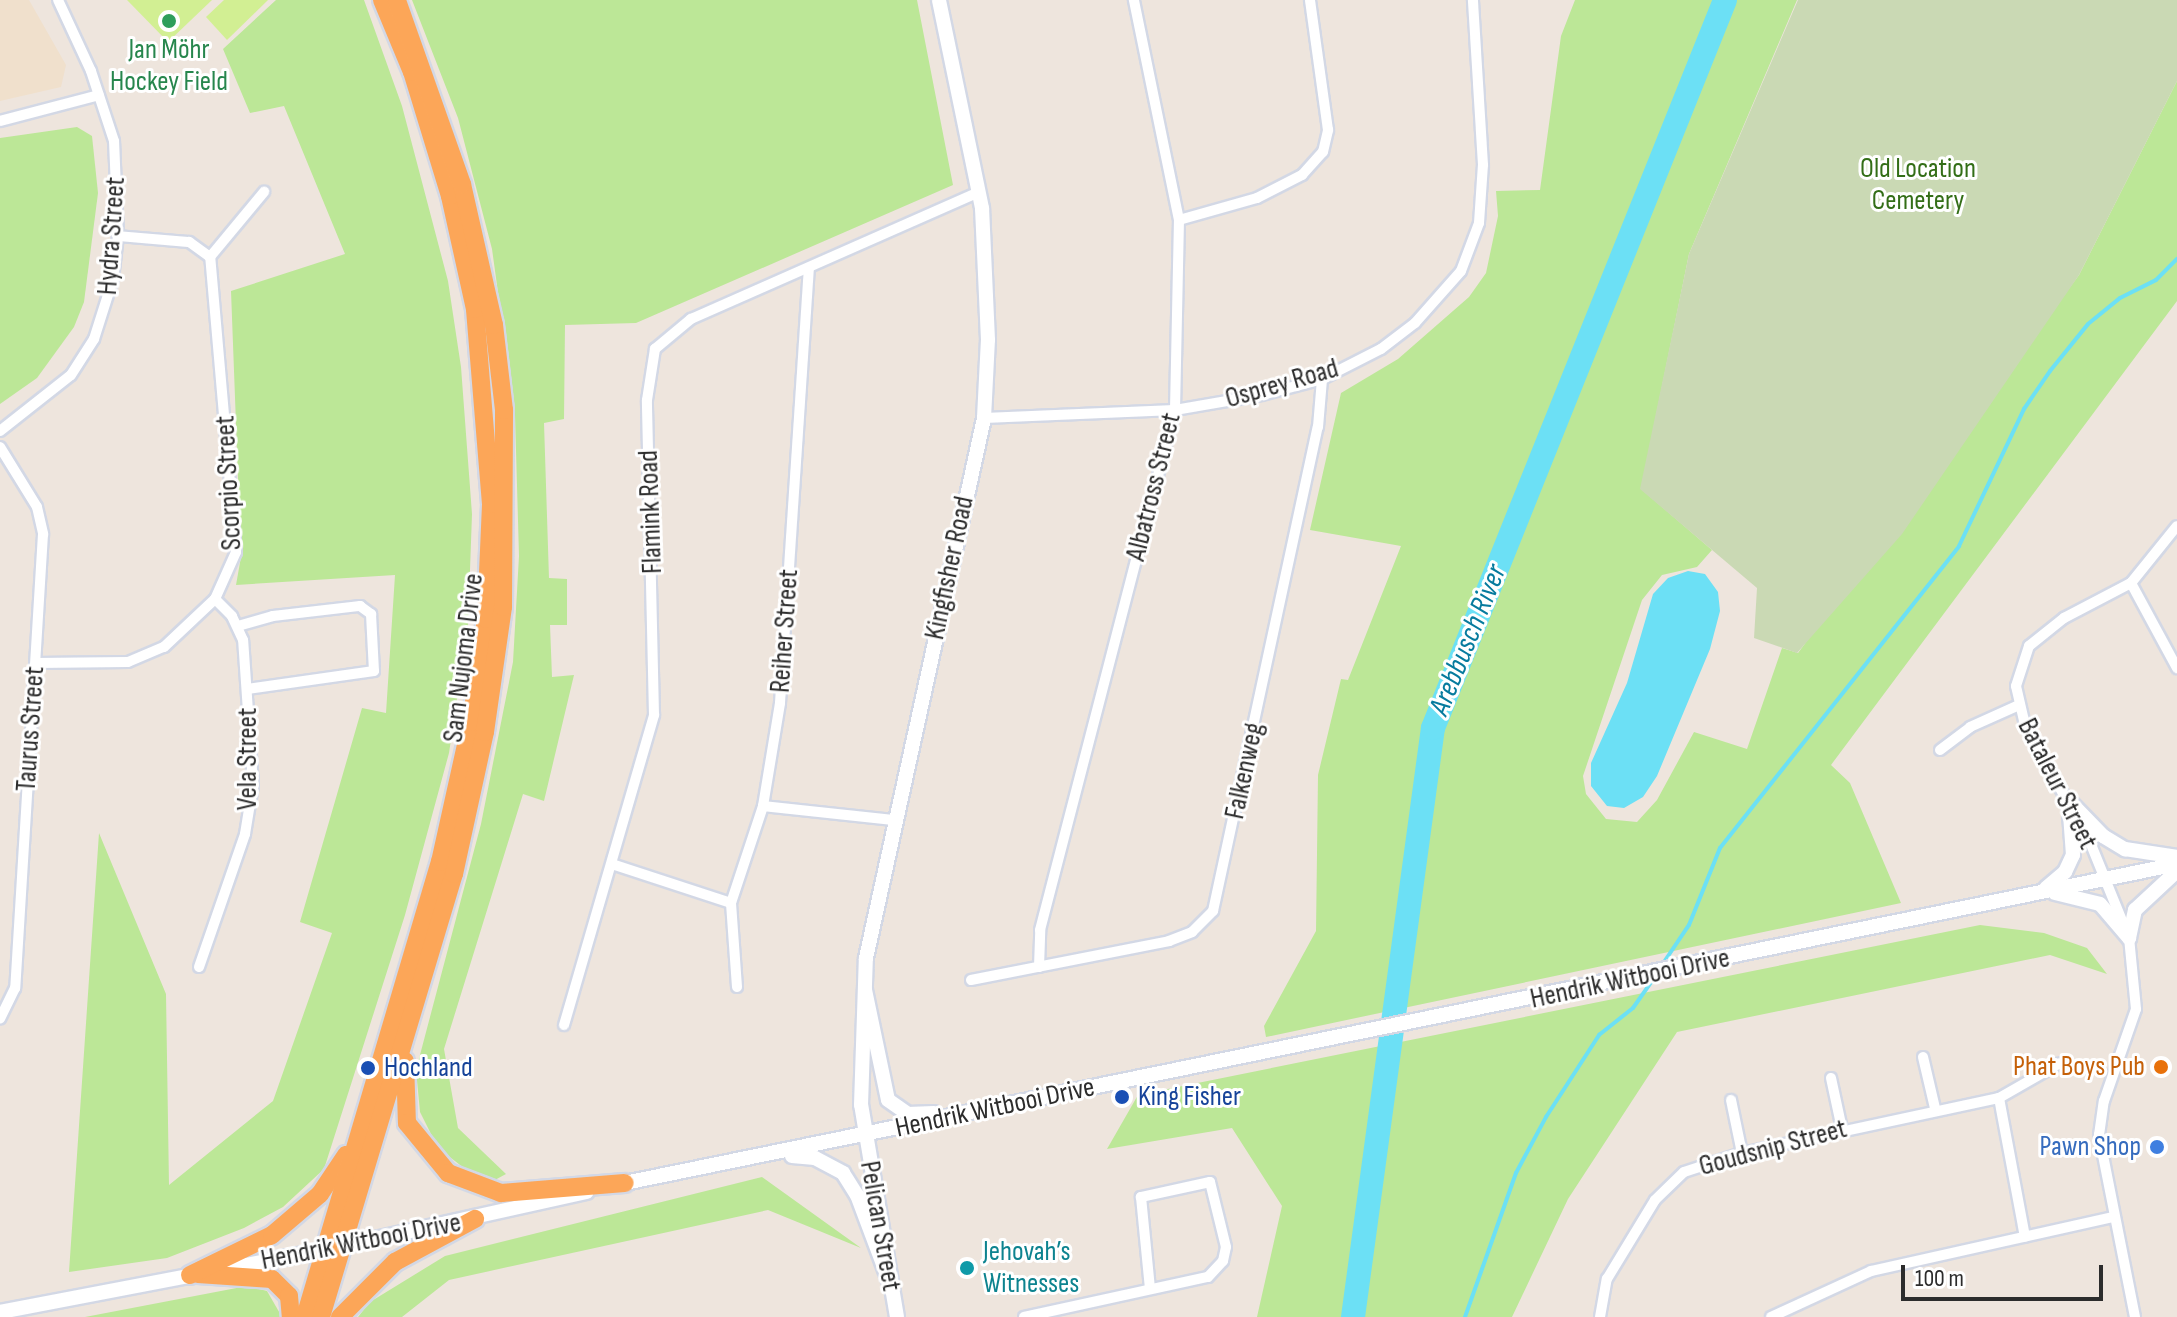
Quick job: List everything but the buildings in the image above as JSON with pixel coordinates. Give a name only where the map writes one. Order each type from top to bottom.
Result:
[{"type":"highway","name":"Sam Nujoma Drive","points":[[305,1317],[440,862],[471,722],[486,619],[491,504],[475,309],[450,196],[412,72],[382,0]]},
{"type":"highway","name":"Sam Nujoma Drive","points":[[321,1317],[346,1245],[454,874],[485,732],[503,607],[506,480],[494,325],[475,233],[453,154],[397,0]]},
{"type":"highway","points":[[407,1034],[403,1104],[407,1123],[448,1173],[501,1193],[625,1183]]},
{"type":"highway","points":[[190,1275],[252,1247],[303,1209],[329,1182],[360,1131]]},
{"type":"highway","points":[[340,1317],[395,1262],[475,1219]]},
{"type":"highway","points":[[190,1275],[272,1279],[289,1296],[291,1317]]},
{"type":"main road","name":"Kingfisher Road","points":[[864,1135],[860,1070],[872,923],[984,418],[988,296],[979,192],[939,0]]},
{"type":"main road","points":[[2069,801],[2103,836],[2125,849],[2177,857]]},
{"type":"main road","points":[[2042,891],[2065,872],[2073,855],[2069,801]]},
{"type":"main road","name":"Hendrik Witbooi Drive","points":[[0,1312],[325,1250],[475,1219],[625,1183],[768,1157],[996,1107],[1433,1021],[2177,864]]},
{"type":"main road","points":[[2129,938],[2135,910],[2177,871]]},
{"type":"main road","points":[[2042,891],[2100,904],[2129,938]]},
{"type":"main road","points":[[865,990],[882,1084],[893,1106],[920,1115],[996,1107]]},
{"type":"main road","name":"Pelican Street","points":[[864,1135],[897,1317]]},
{"type":"main road","points":[[768,1157],[815,1158],[843,1173],[857,1195],[890,1283]]},
{"type":"street","name":"Hydra Street","points":[[0,431],[71,375],[94,339],[109,300],[118,236],[116,154],[99,95],[58,0]]},
{"type":"street","name":"Albatross Street","points":[[1039,967],[1040,930],[1175,410],[1179,220],[1134,0]]},
{"type":"street","points":[[1179,220],[1257,198],[1302,175],[1323,152],[1328,130],[1310,0]]},
{"type":"street","name":"Osprey Road","points":[[984,418],[1175,410],[1322,379],[1381,349],[1415,323],[1445,294],[1468,255],[1479,223],[1483,165],[1473,0]]},
{"type":"street","points":[[0,121],[99,95]]},
{"type":"street","points":[[118,236],[189,242],[210,257],[264,192]]},
{"type":"street","name":"Flamink Road","points":[[564,1025],[654,715],[647,400],[655,349],[684,323],[979,192]]},
{"type":"street","name":"Scorpio Street","points":[[36,663],[111,663],[145,657],[190,627],[215,599],[234,562],[236,531],[210,257]]},
{"type":"street","name":"Reiher Street","points":[[737,987],[731,903],[763,806],[780,703],[809,268]]},
{"type":"street","name":"Falkenweg","points":[[971,980],[1169,941],[1206,923],[1213,911],[1318,427],[1322,379]]},
{"type":"street","name":"Taurus Street","points":[[0,447],[40,516],[36,663],[15,988],[0,1019]]},
{"type":"street","name":"Bataleur Street","points":[[2135,1317],[2112,1217],[2100,1116],[2136,1009],[2129,938],[2069,801],[2017,706],[2018,675],[2029,646],[2064,618],[2131,583],[2177,526]]},
{"type":"street","points":[[2131,583],[2177,668]]},
{"type":"street","points":[[215,599],[238,626],[360,606],[371,614],[374,671],[247,689]]},
{"type":"street","name":"Vela Street","points":[[199,967],[252,811],[247,689],[238,626]]},
{"type":"street","points":[[1940,750],[1970,727],[2017,706]]},
{"type":"street","points":[[763,806],[895,820]]},
{"type":"street","points":[[612,864],[731,903]]},
{"type":"street","points":[[1923,1057],[1935,1108]]},
{"type":"street","name":"Goudsnip Street","points":[[1600,1317],[1607,1279],[1671,1180],[1742,1153],[1935,1108],[1999,1098],[2060,1063]]},
{"type":"street","points":[[1831,1078],[1842,1129]]},
{"type":"street","points":[[1999,1098],[2025,1237]]},
{"type":"street","points":[[1731,1100],[1742,1153]]},
{"type":"street","points":[[1024,1317],[1208,1277],[1223,1261],[1225,1230],[1210,1182],[1141,1197],[1150,1289]]},
{"type":"street","points":[[1771,1317],[1871,1271],[2112,1217]]},
{"type":"shaded area","points":[[0,0],[29,0],[66,65],[61,87],[0,101]]},
{"type":"green space","name":"Jan Möhr Hockey Field","points":[[127,0],[212,0],[168,42]]},
{"type":"green space","points":[[224,0],[268,0],[227,40],[206,17]]},
{"type":"green space","points":[[276,0],[364,0],[402,106],[448,281],[461,367],[472,514],[468,626],[449,753],[405,915],[324,1169],[283,1207],[244,1228],[167,1258],[69,1272],[99,833],[166,994],[169,1185],[273,1101],[332,933],[300,922],[362,708],[386,713],[395,575],[236,585],[241,557],[231,291],[345,254],[284,106],[250,113],[223,49]]},
{"type":"green space","points":[[412,0],[917,0],[953,185],[636,323],[565,325],[564,419],[544,423],[549,578],[567,579],[567,625],[550,625],[552,677],[574,675],[544,801],[523,794],[444,1049],[458,1128],[506,1174],[493,1181],[464,1168],[438,1148],[420,1112],[416,1070],[481,824],[513,662],[519,556],[515,415],[492,249],[458,118]]},
{"type":"green space","points":[[1575,0],[1797,0],[1689,254],[1641,489],[1712,550],[1697,567],[1662,575],[1642,600],[1583,776],[1586,794],[1606,819],[1637,822],[1657,800],[1694,732],[1747,749],[1782,648],[1798,653],[2079,275],[2177,81],[2177,301],[1831,765],[1850,783],[1901,903],[1266,1037],[1264,1026],[1316,931],[1318,775],[1341,679],[1348,680],[1401,546],[1310,530],[1341,393],[1398,359],[1469,297],[1486,273],[1498,216],[1496,191],[1540,190],[1561,36]]},
{"type":"green space","name":"Old Location Cemetery","points":[[1798,0],[2177,0],[2177,81],[2079,275],[1902,534],[1797,653],[1754,638],[1757,588],[1640,489],[1689,254]]},
{"type":"green space","points":[[77,127],[92,136],[98,193],[84,302],[74,327],[37,378],[0,404],[0,138]]},
{"type":"green space","points":[[1980,925],[2044,933],[2087,948],[2107,974],[2050,955],[1677,1032],[1568,1199],[1512,1317],[1257,1317],[1282,1206],[1232,1128],[1107,1149],[1138,1095]]},
{"type":"green space","points":[[762,1177],[861,1248],[768,1210],[449,1280],[402,1317],[358,1317],[370,1302],[445,1256]]},
{"type":"green space","points":[[247,1286],[267,1291],[282,1317],[85,1317]]},
{"type":"water","points":[[1688,571],[1705,574],[1718,592],[1720,611],[1710,649],[1657,776],[1643,797],[1624,808],[1607,806],[1591,786],[1591,763],[1627,683],[1653,594],[1668,578]]},
{"type":"waterway","name":"Arebbusch River","points":[[1353,1317],[1433,728],[1725,0]]},
{"type":"waterway","points":[[1662,965],[1689,925],[1720,848],[1959,546],[2024,409],[2050,371],[2088,324],[2120,298],[2156,280],[2177,259]]},
{"type":"waterway","points":[[1465,1317],[1516,1173],[1546,1117],[1599,1035],[1633,1008],[1655,976]]},
{"type":"place","name":"Jan Möhr Hockey Field","points":[[169,21]]},
{"type":"place","name":"Phat Boys Pub","points":[[2161,1067]]},
{"type":"place","name":"Hochland","points":[[368,1068]]},
{"type":"place","name":"King Fisher","points":[[1122,1097]]},
{"type":"place","name":"Pawn Shop","points":[[2157,1147]]},
{"type":"place","name":"Jehovah’s Witnesses","points":[[967,1268]]}]
